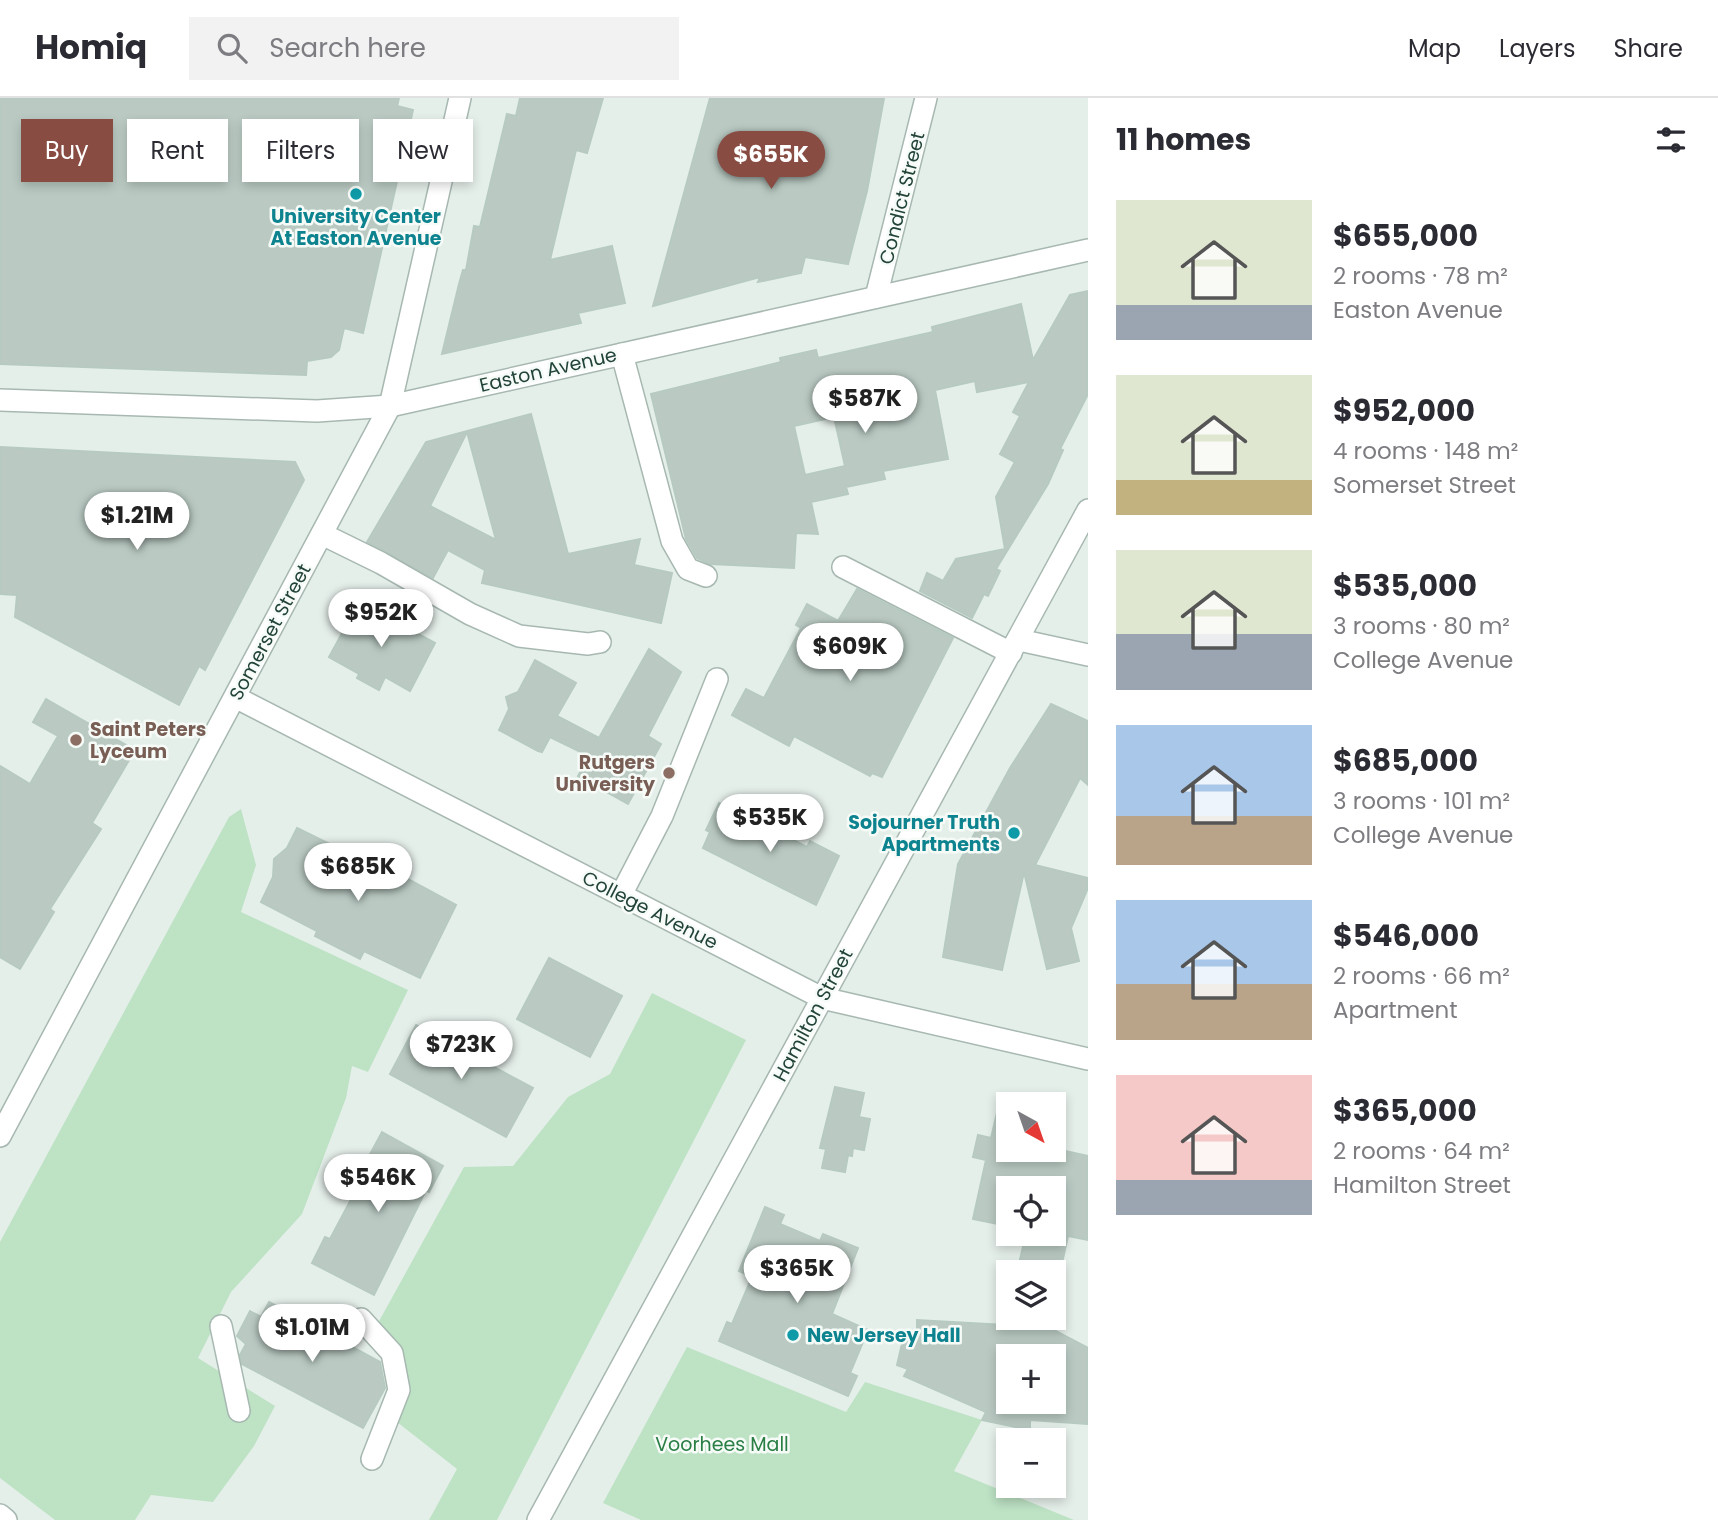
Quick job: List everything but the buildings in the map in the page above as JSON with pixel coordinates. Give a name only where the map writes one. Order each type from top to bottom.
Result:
[{"type":"street","name":"Somerset Street","points":[[0,1136],[390,406],[460,98]]},
{"type":"street","name":"Condict Street","points":[[876,297],[926,98]]},
{"type":"street","name":"Easton Avenue","points":[[0,400],[317,411],[390,406],[1088,250]]},
{"type":"street","points":[[622,354],[672,541],[688,569],[706,576]]},
{"type":"street","name":"Hamilton Street","points":[[538,1520],[1088,510]]},
{"type":"street","points":[[322,534],[381,563],[470,614],[519,636],[588,644],[600,642]]},
{"type":"street","points":[[843,567],[1015,647],[1088,655]]},
{"type":"street","points":[[621,895],[662,816],[717,679]]},
{"type":"street","name":"College Avenue","points":[[235,698],[822,998],[1088,1059]]},
{"type":"street","points":[[361,1318],[392,1353],[399,1390],[372,1458]]},
{"type":"street","points":[[221,1326],[239,1411]]},
{"type":"street","points":[[0,1515],[6,1520]]},
{"type":"green space","points":[[241,809],[256,865],[241,912],[408,990],[368,1072],[352,1066],[346,1098],[302,1214],[231,1292],[198,1358],[275,1406],[254,1446],[213,1502],[151,1495],[135,1520],[55,1520],[0,1478],[0,1242],[229,817]]},
{"type":"green space","points":[[652,993],[746,1040],[497,1520],[429,1520],[457,1469],[397,1422],[405,1378],[367,1343],[464,1167],[513,1166],[568,1097],[610,1074]]},
{"type":"green space","name":"Voorhees Mall","points":[[687,1347],[846,1412],[865,1382],[982,1420],[954,1471],[996,1488],[996,1498],[1020,1498],[1074,1520],[641,1520],[603,1503]]},
{"type":"place","name":"University Center At Easton Avenue","points":[[356,194]]},
{"type":"place","name":"Saint Peters Lyceum","points":[[76,740]]},
{"type":"place","name":"Rutgers University","points":[[669,773]]},
{"type":"place","name":"Sojourner Truth Apartments","points":[[1014,833]]},
{"type":"place","name":"New Jersey Hall","points":[[793,1335]]}]
